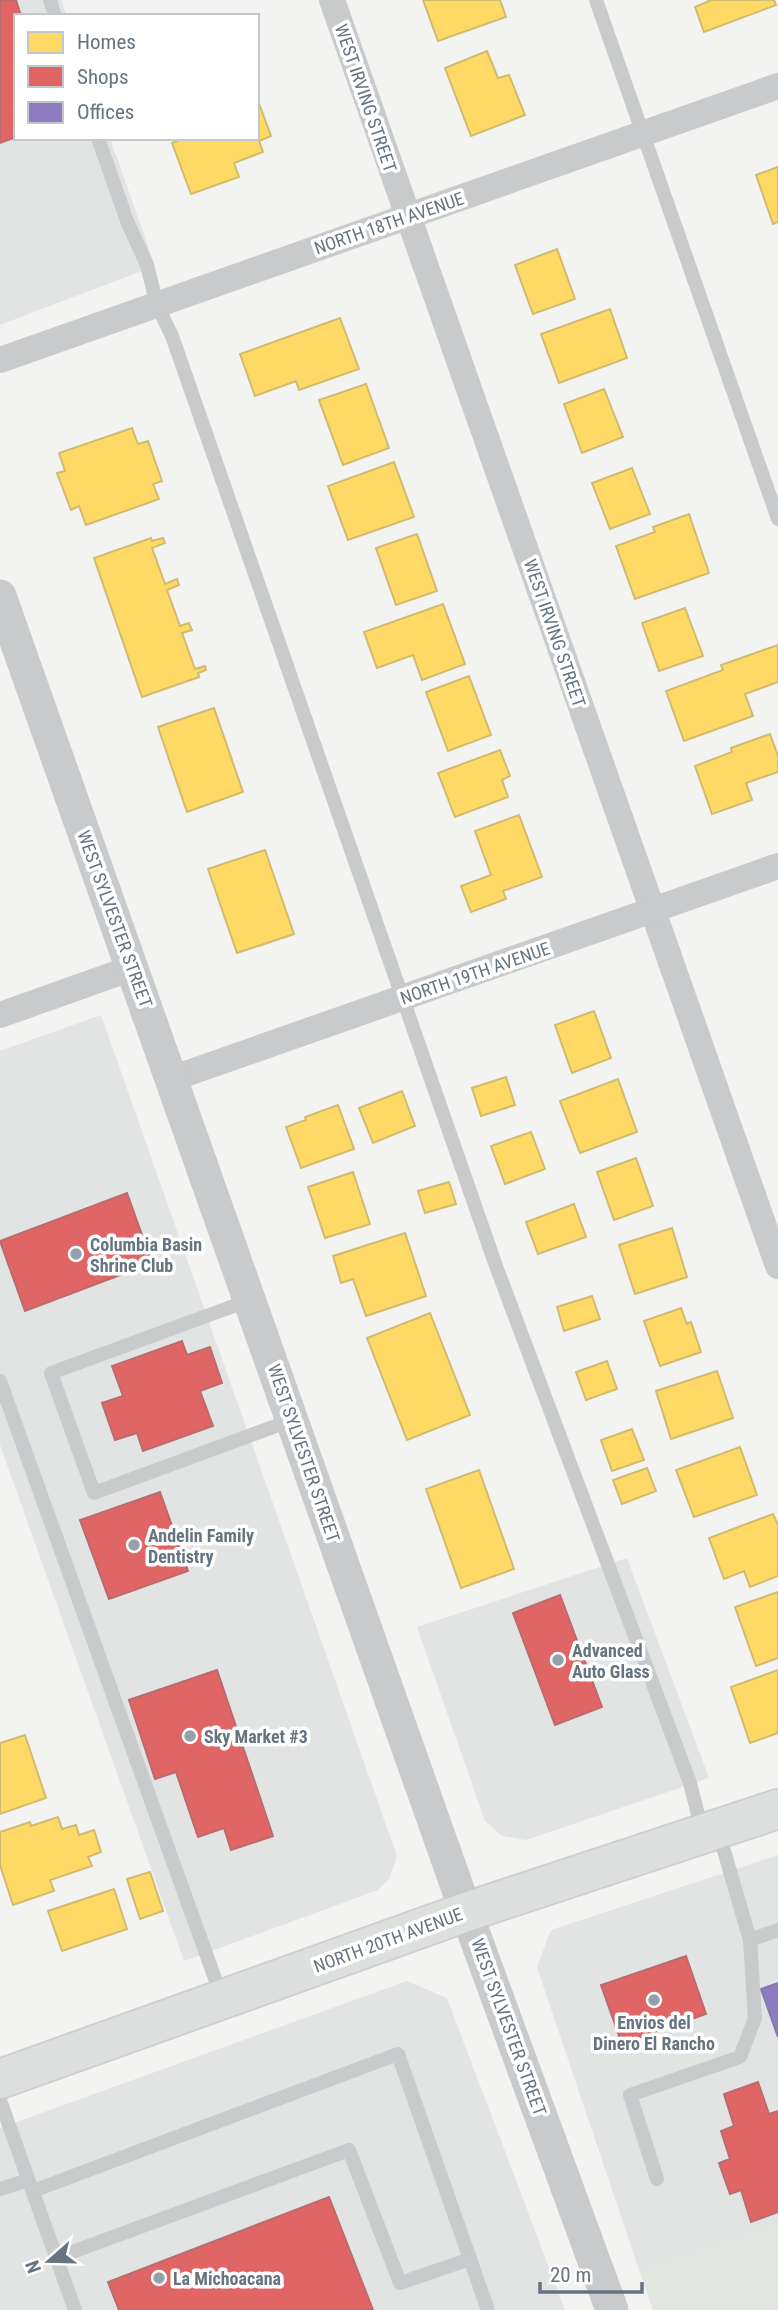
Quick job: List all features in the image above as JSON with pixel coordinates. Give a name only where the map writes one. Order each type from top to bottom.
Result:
[{"type":"main road","name":"NORTH 20TH AVENUE","points":[[0,2079],[466,1912],[778,1809]]},
{"type":"street","name":"WEST IRVING STREET","points":[[332,0],[778,1266]]},
{"type":"street","name":"NORTH 18TH AVENUE","points":[[0,360],[778,86]]},
{"type":"street","name":"WEST SYLVESTER STREET","points":[[0,596],[466,1912],[496,1989],[605,2308]]},
{"type":"street","name":"NORTH 19TH AVENUE","points":[[171,1079],[778,866]]},
{"type":"street","points":[[0,1016],[132,968]]},
{"type":"lane","points":[[596,0],[778,519]]},
{"type":"lane","points":[[100,140],[127,221],[147,265],[157,305],[172,336],[500,1279],[750,1940],[755,2018],[740,2057],[630,2095],[657,2179]]},
{"type":"lane","points":[[250,1300],[51,1373],[94,1493],[292,1420]]},
{"type":"lane","points":[[0,1381],[222,2000]]},
{"type":"lane","points":[[750,1940],[778,1930]]},
{"type":"lane","points":[[0,2189],[31,2185],[398,2054],[488,2310]]},
{"type":"lane","points":[[0,2100],[75,2310]]},
{"type":"lane","points":[[56,2258],[349,2150],[400,2283],[470,2259]]},
{"type":"shaded area","points":[[0,0],[61,0],[66,14],[14,14],[14,140],[111,140],[155,266],[0,325]]},
{"type":"shaded area","points":[[101,1015],[397,1856],[389,1879],[378,1890],[184,1961],[0,1445],[0,1051]]},
{"type":"shaded area","points":[[627,1558],[709,1778],[526,1840],[502,1836],[485,1821],[417,1627]]},
{"type":"shaded area","points":[[778,1855],[778,2223],[639,2270],[537,1967],[551,1930]]},
{"type":"shaded area","points":[[407,1981],[447,1998],[565,2310],[0,2310],[0,2128]]},
{"type":"shaded area","points":[[778,2223],[778,2310],[653,2310],[639,2270]]},
{"type":"building: Homes","points":[[423,0],[500,0],[506,17],[438,41]]},
{"type":"building: Homes","points":[[711,0],[774,0],[776,5],[704,32],[695,7]]},
{"type":"building: Homes","points":[[487,51],[498,78],[509,75],[525,115],[471,136],[445,68]]},
{"type":"building: Homes","points":[[259,103],[271,136],[259,141],[263,152],[234,163],[239,177],[191,194],[172,143],[179,140],[259,140]]},
{"type":"building: Homes","points":[[778,167],[778,222],[773,224],[756,175]]},
{"type":"building: Homes","points":[[557,249],[575,299],[533,314],[515,265]]},
{"type":"building: Homes","points":[[610,309],[627,358],[559,383],[541,334]]},
{"type":"building: Homes","points":[[340,318],[359,369],[299,390],[296,381],[255,396],[240,354]]},
{"type":"building: Homes","points":[[366,384],[389,448],[343,465],[319,400]]},
{"type":"building: Homes","points":[[604,389],[623,437],[582,453],[564,404]]},
{"type":"building: Homes","points":[[132,428],[138,444],[148,441],[162,481],[153,484],[159,499],[86,525],[79,506],[71,510],[57,473],[65,471],[59,453]]},
{"type":"building: Homes","points":[[394,462],[414,517],[348,540],[328,486]]},
{"type":"building: Homes","points":[[632,468],[650,514],[610,529],[592,483]]},
{"type":"building: Homes","points":[[689,514],[709,573],[635,599],[616,546],[655,532],[653,527]]},
{"type":"building: Homes","points":[[417,534],[437,591],[396,605],[376,548]]},
{"type":"building: Homes","points":[[151,538],[152,541],[163,538],[165,543],[152,548],[165,584],[177,579],[179,585],[167,590],[180,626],[189,623],[192,630],[182,633],[195,669],[205,666],[206,670],[198,673],[199,677],[142,697],[94,558]]},
{"type":"building: Homes","points":[[443,604],[465,664],[422,680],[413,655],[377,668],[364,632]]},
{"type":"building: Homes","points":[[685,608],[703,656],[659,671],[642,623]]},
{"type":"building: Homes","points":[[778,645],[778,682],[745,694],[753,716],[684,741],[666,691],[723,670],[721,665]]},
{"type":"building: Homes","points":[[469,676],[491,735],[448,751],[426,692]]},
{"type":"building: Homes","points":[[214,708],[243,792],[187,812],[158,727]]},
{"type":"building: Homes","points":[[770,734],[778,756],[778,772],[746,783],[752,800],[712,814],[695,766],[732,752],[731,748]]},
{"type":"building: Homes","points":[[500,750],[510,776],[502,780],[508,797],[455,817],[438,773]]},
{"type":"building: Homes","points":[[519,815],[542,877],[503,891],[506,899],[471,912],[461,886],[491,875],[475,831]]},
{"type":"building: Homes","points":[[265,850],[294,934],[237,953],[208,869]]},
{"type":"building: Homes","points":[[594,1011],[611,1058],[572,1073],[555,1025]]},
{"type":"building: Homes","points":[[506,1077],[515,1105],[481,1116],[472,1088]]},
{"type":"building: Homes","points":[[618,1079],[637,1132],[580,1153],[560,1101]]},
{"type":"building: Homes","points":[[402,1091],[415,1126],[373,1143],[359,1108]]},
{"type":"building: Homes","points":[[338,1105],[354,1149],[301,1168],[286,1127]]},
{"type":"building: Homes","points":[[531,1132],[545,1169],[505,1184],[491,1146]]},
{"type":"building: Homes","points":[[636,1158],[653,1206],[614,1220],[597,1172]]},
{"type":"building: Homes","points":[[353,1172],[370,1224],[325,1238],[308,1187]]},
{"type":"building: Homes","points":[[449,1182],[456,1204],[425,1213],[418,1191]]},
{"type":"building: Homes","points":[[574,1204],[586,1237],[538,1254],[526,1222]]},
{"type":"building: Homes","points":[[672,1228],[687,1277],[635,1294],[619,1245]]},
{"type":"building: Homes","points":[[405,1233],[426,1296],[366,1316],[353,1279],[341,1283],[333,1256]]},
{"type":"building: Homes","points":[[592,1296],[600,1319],[564,1331],[557,1307]]},
{"type":"building: Homes","points":[[681,1308],[687,1324],[691,1322],[701,1352],[660,1366],[644,1321]]},
{"type":"building: Homes","points":[[430,1313],[470,1415],[407,1440],[367,1338]]},
{"type":"building: Homes","points":[[607,1361],[617,1389],[586,1400],[576,1372]]},
{"type":"building: Homes","points":[[717,1371],[733,1418],[671,1439],[656,1391]]},
{"type":"building: Homes","points":[[632,1429],[644,1460],[612,1471],[601,1440]]},
{"type":"building: Homes","points":[[740,1447],[757,1495],[694,1517],[676,1470]]},
{"type":"building: Homes","points":[[647,1468],[656,1491],[622,1504],[613,1480]]},
{"type":"building: Homes","points":[[479,1470],[514,1569],[461,1588],[426,1489]]},
{"type":"building: Homes","points":[[773,1514],[778,1525],[778,1576],[750,1587],[744,1571],[724,1579],[709,1538]]},
{"type":"building: Homes","points":[[778,1592],[778,1658],[756,1666],[735,1607]]},
{"type":"building: Homes","points":[[778,1670],[778,1733],[750,1743],[731,1687]]},
{"type":"building: Homes","points":[[25,1735],[46,1798],[0,1814],[0,1743]]},
{"type":"building: Homes","points":[[58,1817],[62,1829],[76,1825],[79,1835],[94,1830],[101,1852],[88,1857],[92,1866],[50,1880],[54,1891],[13,1905],[0,1865],[0,1832],[30,1822],[31,1826]]},
{"type":"building: Homes","points":[[150,1872],[163,1911],[140,1919],[127,1879]]},
{"type":"building: Homes","points":[[114,1889],[127,1929],[62,1951],[48,1911]]},
{"type":"building: Shops","points":[[0,0],[16,0],[20,14],[14,14],[14,138],[0,143]]},
{"type":"building: Shops","name":"Columbia Basin Shrine Club","points":[[127,1193],[152,1263],[25,1311],[0,1241]]},
{"type":"building: Shops","points":[[182,1341],[187,1355],[210,1347],[222,1383],[200,1391],[213,1426],[143,1451],[137,1433],[115,1440],[102,1403],[123,1396],[112,1366]]},
{"type":"building: Shops","name":"Andelin Family Dentistry","points":[[160,1492],[188,1571],[109,1599],[80,1520]]},
{"type":"building: Shops","name":"Advanced Auto Glass","points":[[560,1595],[602,1707],[555,1725],[513,1613]]},
{"type":"building: Shops","name":"Sky Market #3","points":[[217,1670],[273,1836],[231,1850],[224,1828],[198,1837],[176,1772],[155,1779],[129,1700]]},
{"type":"building: Shops","name":"Envios del Dinero El Rancho","points":[[686,1956],[706,2014],[622,2044],[601,1985]]},
{"type":"building: Shops","points":[[758,2082],[769,2114],[778,2111],[778,2212],[751,2222],[741,2190],[730,2194],[719,2163],[730,2159],[721,2131],[734,2126],[724,2094]]},
{"type":"building: Shops","points":[[329,2197],[373,2310],[119,2310],[108,2282]]},
{"type":"building: Offices","points":[[778,1983],[778,2037],[761,1989]]},
{"type":"place","name":"Columbia Basin Shrine Club","points":[[76,1254]]},
{"type":"place","name":"Andelin Family Dentistry","points":[[134,1545]]},
{"type":"place","name":"Advanced Auto Glass","points":[[558,1660]]},
{"type":"place","name":"Sky Market #3","points":[[190,1736]]},
{"type":"place","name":"Envios del Dinero El Rancho","points":[[654,2000]]},
{"type":"place","name":"La Michoacana","points":[[159,2278]]}]
